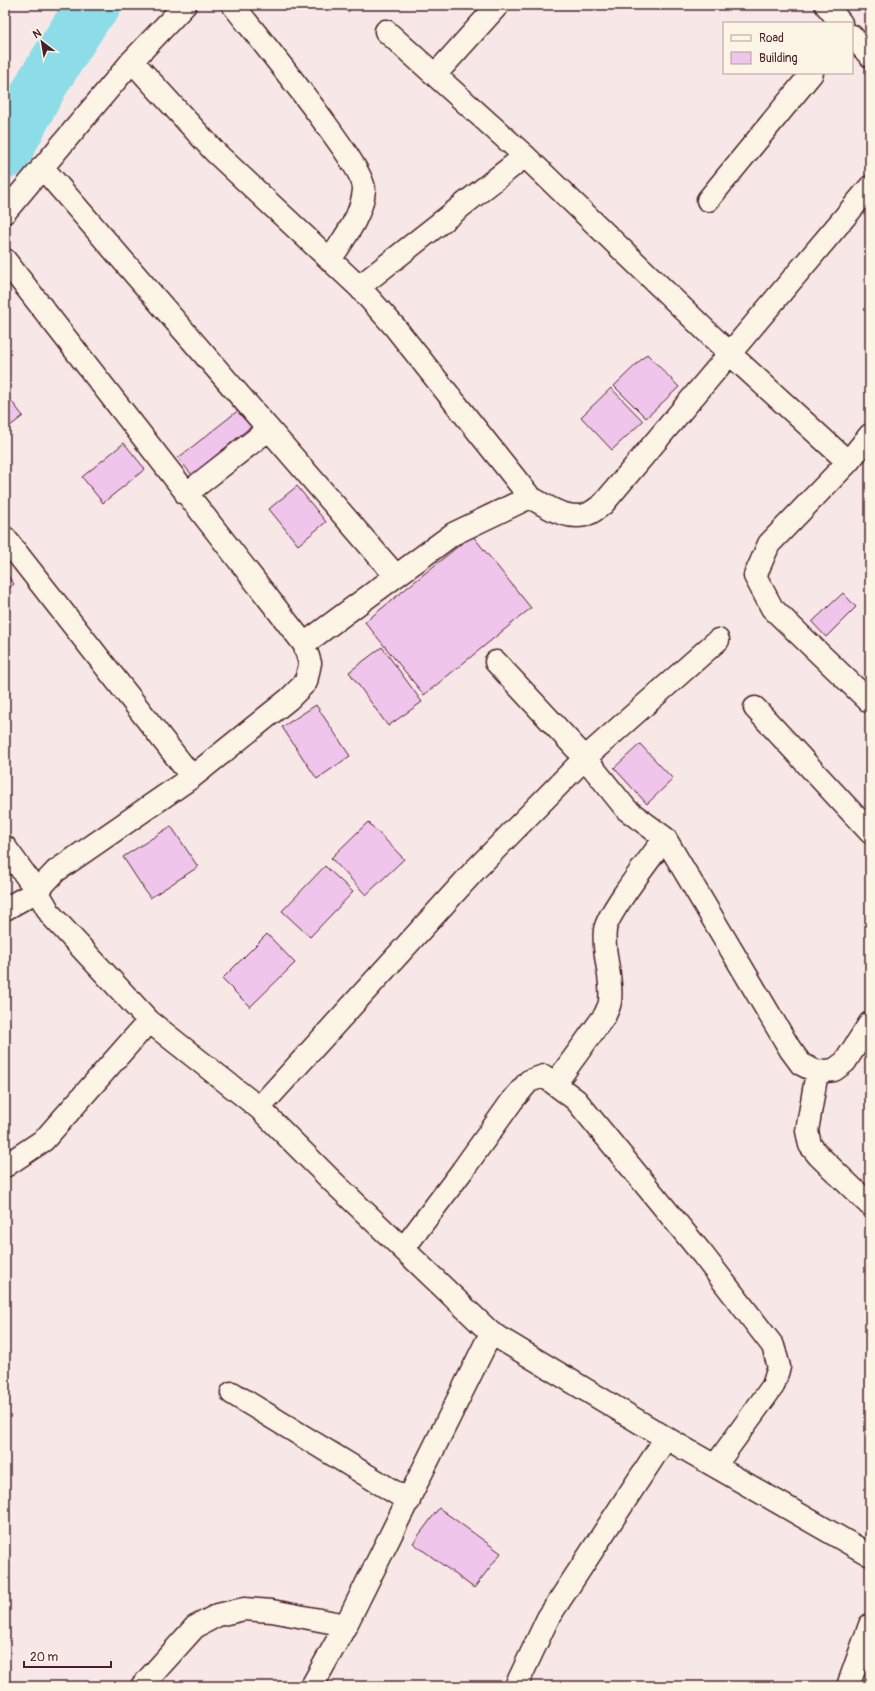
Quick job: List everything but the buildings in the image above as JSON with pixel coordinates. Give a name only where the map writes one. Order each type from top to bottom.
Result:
[{"type":"street","points":[[5,212],[132,61],[185,5]]},
{"type":"street","points":[[233,5],[339,142],[356,169],[365,188],[361,210],[330,260]]},
{"type":"street","points":[[435,75],[498,5]]},
{"type":"street","points":[[826,5],[839,22]]},
{"type":"street","points":[[386,31],[525,156],[729,353],[848,462]]},
{"type":"street","points":[[853,37],[870,56]]},
{"type":"street","points":[[132,61],[215,152],[359,287],[394,326],[530,497],[554,511],[572,516],[588,514],[603,504],[870,187]]},
{"type":"street","points":[[708,200],[811,74]]},
{"type":"street","points":[[359,287],[525,156]]},
{"type":"street","points":[[42,167],[396,576]]},
{"type":"street","points":[[5,260],[304,644],[310,663],[306,682],[289,699],[192,777],[56,871],[37,890],[5,909]]},
{"type":"street","points":[[186,494],[269,429]]},
{"type":"street","points":[[870,435],[848,462],[769,544],[755,576],[772,608],[870,702]]},
{"type":"street","points":[[304,644],[453,534],[530,497]]},
{"type":"street","points":[[5,538],[192,777]]},
{"type":"street","points":[[259,1108],[475,870],[585,758],[718,640]]},
{"type":"street","points":[[496,662],[585,758],[627,810],[665,838],[790,1050],[801,1064],[817,1072],[834,1070],[845,1062],[870,1023]]},
{"type":"street","points":[[755,708],[870,832]]},
{"type":"street","points":[[555,1084],[605,1015],[610,1002],[610,986],[605,949],[605,928],[612,912],[665,838]]},
{"type":"street","points":[[5,847],[37,890],[51,915],[149,1021],[259,1108],[330,1179],[404,1248],[491,1333],[666,1438],[870,1555]]},
{"type":"street","points":[[5,1166],[44,1140],[149,1021]]},
{"type":"street","points":[[817,1072],[807,1131],[810,1145],[819,1156],[870,1205]]},
{"type":"street","points":[[404,1248],[512,1101],[529,1081],[544,1076],[576,1100],[704,1255],[773,1346],[779,1367],[773,1386],[715,1466]]},
{"type":"street","points":[[312,1686],[346,1625],[491,1333]]},
{"type":"street","points":[[232,1393],[409,1500]]},
{"type":"street","points":[[516,1686],[548,1618],[666,1438]]},
{"type":"street","points":[[142,1686],[195,1628],[218,1615],[244,1609],[272,1611],[346,1625]]},
{"type":"street","points":[[848,1686],[870,1625]]},
{"type":"waterway","points":[[5,153],[43,82],[87,13],[95,5]]}]
